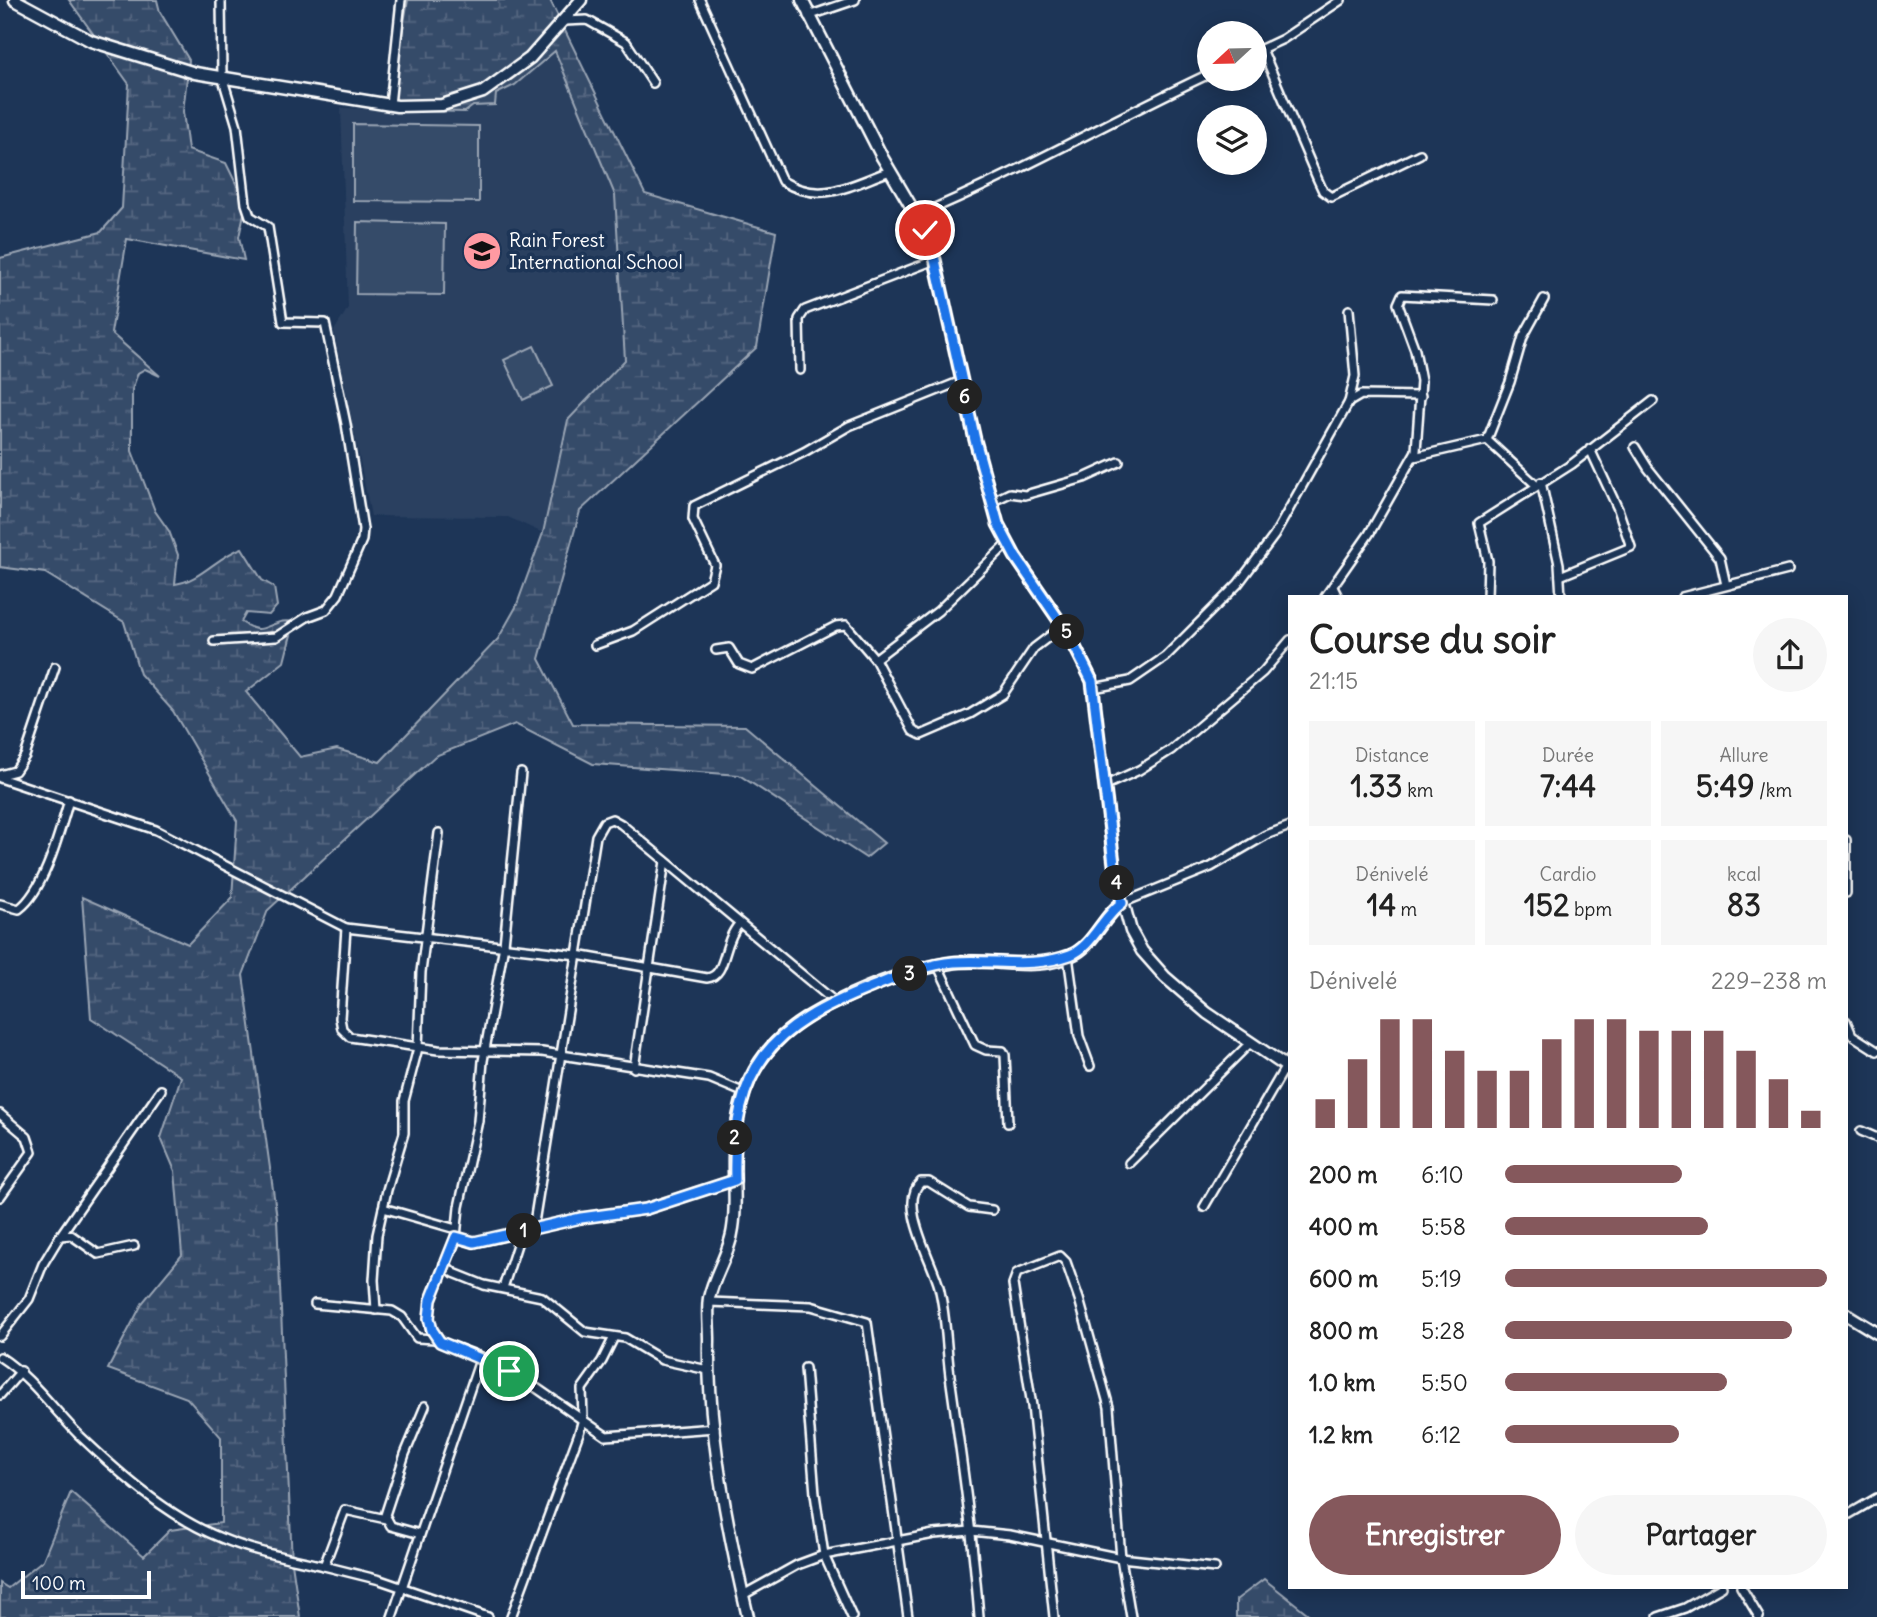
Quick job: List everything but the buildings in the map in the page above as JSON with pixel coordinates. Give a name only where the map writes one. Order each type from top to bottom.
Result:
[{"type":"street","points":[[15,0],[91,41],[195,73],[390,105],[442,105],[483,92],[530,58],[581,0]]},
{"type":"street","points":[[214,641],[276,637],[307,617],[326,610],[338,595],[362,540],[363,529],[346,424],[325,323],[283,322],[268,227],[250,215],[246,204],[237,126],[222,76],[221,0]]},
{"type":"street","points":[[390,105],[401,0]]},
{"type":"street","points":[[700,0],[782,181],[798,190],[820,194],[890,171]]},
{"type":"street","points":[[802,0],[808,16],[916,216],[935,260],[991,502],[1007,544],[1063,626],[1085,665],[1093,688],[1115,872],[1130,931],[1157,968],[1208,1013],[1288,1064]]},
{"type":"street","points":[[808,16],[855,0]]},
{"type":"street","points":[[1267,46],[1283,39],[1329,3],[1341,0]]},
{"type":"street","points":[[565,21],[587,20],[626,42],[653,83]]},
{"type":"street","points":[[1267,68],[1323,191],[1331,197],[1420,154]]},
{"type":"street","points":[[916,216],[987,187],[1060,146],[1197,80]]},
{"type":"street","points":[[800,370],[799,319],[806,310],[935,260]]},
{"type":"street","points":[[1326,595],[1369,534],[1414,457],[1421,396],[1415,350],[1398,304],[1402,295],[1493,300]]},
{"type":"street","points":[[1487,440],[1510,382],[1523,337],[1544,299]]},
{"type":"street","points":[[1093,688],[1130,681],[1166,657],[1238,584],[1274,536],[1300,494],[1349,402],[1355,376],[1349,310]]},
{"type":"street","points":[[595,645],[633,631],[710,581],[715,565],[693,519],[694,506],[804,452],[849,426],[961,381]]},
{"type":"street","points":[[1349,402],[1361,395],[1421,396]]},
{"type":"street","points":[[1487,595],[1489,561],[1479,523],[1572,464],[1653,401]]},
{"type":"street","points":[[1414,457],[1487,440]]},
{"type":"street","points":[[1487,440],[1539,484],[1560,576],[1561,595]]},
{"type":"street","points":[[1635,447],[1648,468],[1720,558],[1727,585]]},
{"type":"street","points":[[1560,576],[1630,547],[1618,509],[1590,449]]},
{"type":"street","points":[[991,502],[1010,493],[1025,495],[1084,478],[1119,462]]},
{"type":"street","points":[[875,659],[928,620],[1007,544]]},
{"type":"street","points":[[1690,595],[1788,569]]},
{"type":"street","points":[[1332,587],[1337,595]]},
{"type":"street","points":[[716,650],[729,648],[739,664],[752,669],[842,624],[850,627],[875,659],[913,732],[928,734],[1003,694],[1034,649],[1063,626]]},
{"type":"street","points":[[1106,785],[1139,771],[1171,750],[1254,681],[1288,642]]},
{"type":"street","points":[[0,777],[15,771],[25,756],[55,667]]},
{"type":"street","points":[[436,1339],[429,1318],[435,1286],[456,1233],[478,1121],[486,1050],[504,945],[521,773]]},
{"type":"street","points":[[0,777],[156,830],[346,928],[578,955],[707,978],[715,976],[722,969],[727,939],[739,924]]},
{"type":"street","points":[[0,904],[19,909],[29,900],[54,850],[69,800]]},
{"type":"street","points":[[533,1229],[600,826],[607,820],[616,821],[835,1002]]},
{"type":"street","points":[[748,1617],[715,1429],[708,1370],[709,1302],[733,1229],[738,1116],[745,1094],[768,1047],[785,1032],[835,1002],[884,982],[952,962],[1028,964],[1078,952],[1122,903],[1211,867],[1266,835],[1288,827]]},
{"type":"street","points":[[376,1310],[374,1279],[383,1208],[404,1133],[404,1101],[418,1048],[425,937],[439,833]]},
{"type":"street","points":[[634,1068],[664,861]]},
{"type":"street","points":[[346,928],[340,1018],[342,1029],[350,1037],[418,1048],[542,1052],[561,1058],[709,1078],[745,1094]]},
{"type":"street","points":[[1068,956],[1079,1036],[1090,1066]]},
{"type":"street","points":[[938,966],[975,1045],[986,1050],[1003,1051],[1005,1055],[1008,1123]]},
{"type":"street","points":[[1848,1026],[1852,1035],[1877,1051]]},
{"type":"street","points":[[1129,1163],[1251,1042]]},
{"type":"street","points":[[1204,1207],[1288,1067]]},
{"type":"street","points":[[0,1336],[29,1300],[43,1264],[60,1236],[162,1090]]},
{"type":"street","points":[[0,1114],[27,1137],[32,1152],[0,1197]]},
{"type":"street","points":[[1861,1131],[1877,1138]]},
{"type":"street","points":[[383,1208],[456,1233],[474,1242],[646,1209],[735,1180]]},
{"type":"street","points":[[979,1617],[944,1312],[930,1259],[914,1220],[914,1192],[921,1182],[929,1182],[969,1207],[992,1210]]},
{"type":"street","points":[[503,1288],[521,1232]]},
{"type":"street","points":[[60,1236],[71,1235],[98,1254],[134,1246]]},
{"type":"street","points":[[1054,1617],[1032,1406],[1013,1284],[1021,1270],[1060,1256],[1066,1262],[1079,1299],[1110,1407],[1121,1558],[1131,1617]]},
{"type":"street","points":[[444,1264],[465,1278],[542,1297],[585,1332],[632,1341],[662,1360],[708,1370]]},
{"type":"street","points":[[709,1302],[811,1306],[867,1322],[908,1617]]},
{"type":"street","points":[[315,1304],[398,1313],[418,1338],[436,1339],[481,1357],[522,1378],[599,1433],[617,1437],[715,1429]]},
{"type":"street","points":[[1848,1315],[1877,1333]]},
{"type":"street","points":[[511,1617],[583,1419],[582,1389],[602,1361],[614,1337]]},
{"type":"street","points":[[0,1357],[21,1371],[58,1414],[104,1458],[173,1512],[218,1537],[401,1587],[488,1617]]},
{"type":"street","points":[[392,1617],[481,1357]]},
{"type":"street","points":[[805,1368],[815,1494],[824,1555],[852,1617]]},
{"type":"street","points":[[0,1395],[21,1371]]},
{"type":"street","points":[[386,1520],[396,1480],[425,1406]]},
{"type":"street","points":[[1848,1515],[1877,1498]]},
{"type":"street","points":[[324,1566],[345,1510],[386,1520],[391,1526],[419,1534]]},
{"type":"street","points":[[743,1595],[797,1565],[824,1555],[971,1531],[1046,1542],[1121,1558],[1215,1568]]},
{"type":"street","points":[[1658,1617],[1685,1608],[1718,1589]]},
{"type":"street","points":[[1742,1589],[1759,1617]]},
{"type":"street","points":[[457,1617],[462,1608]]},
{"type":"street","points":[[1685,1608],[1687,1617]]},
{"type":"shaded area","name":"Rain Forest International School","points":[[555,51],[615,195],[625,360],[568,420],[543,533],[508,517],[371,516],[334,331],[348,308],[341,108],[465,112],[473,106],[495,105],[496,94],[515,85]]},
{"type":"green space","points":[[69,0],[157,0],[160,12],[189,60],[183,112],[188,150],[226,163],[246,204],[239,237],[244,260],[127,239],[111,333],[160,376],[145,369],[138,373],[132,390],[132,451],[155,511],[169,531],[178,555],[175,584],[193,578],[242,548],[262,580],[274,587],[277,606],[269,615],[246,613],[241,622],[257,629],[282,621],[299,622],[293,627],[284,662],[246,692],[300,757],[337,749],[380,762],[498,639],[516,607],[543,533],[568,420],[625,360],[615,195],[555,51],[515,85],[496,94],[495,105],[473,106],[465,112],[388,110],[408,0],[550,0],[645,194],[776,232],[757,347],[580,511],[539,659],[573,724],[745,726],[884,843],[866,858],[739,775],[593,764],[515,724],[435,756],[268,910],[243,975],[277,1218],[292,1563],[300,1617],[0,1617],[0,1583],[8,1588],[43,1560],[71,1492],[144,1556],[170,1530],[221,1523],[221,1437],[187,1398],[108,1369],[143,1302],[182,1255],[175,1171],[161,1138],[181,1077],[91,1018],[82,897],[188,944],[232,898],[237,821],[173,711],[140,674],[124,622],[45,573],[0,567],[0,258],[101,232],[122,208],[129,84]]},
{"type":"green space","points":[[353,124],[479,126],[479,202],[353,201]]},
{"type":"green space","points":[[357,222],[445,224],[444,295],[356,294]]},
{"type":"green space","points":[[534,346],[553,386],[523,400],[504,360]]},
{"type":"green space","points":[[1264,1579],[1312,1617],[1236,1617],[1236,1600]]},
{"type":"place","name":"Rain Forest International School","points":[[482,251]]},
{"type":"route","points":[[509,1371],[440,1342],[432,1330],[429,1318],[431,1300],[444,1261],[456,1237],[474,1242],[581,1218],[646,1209],[735,1180],[734,1154],[738,1116],[749,1080],[768,1047],[785,1032],[847,996],[952,962],[1028,964],[1068,956],[1078,952],[1102,921],[1122,903],[1115,872],[1092,681],[1069,635],[1007,544],[998,524],[975,440],[935,260],[925,230]]}]
